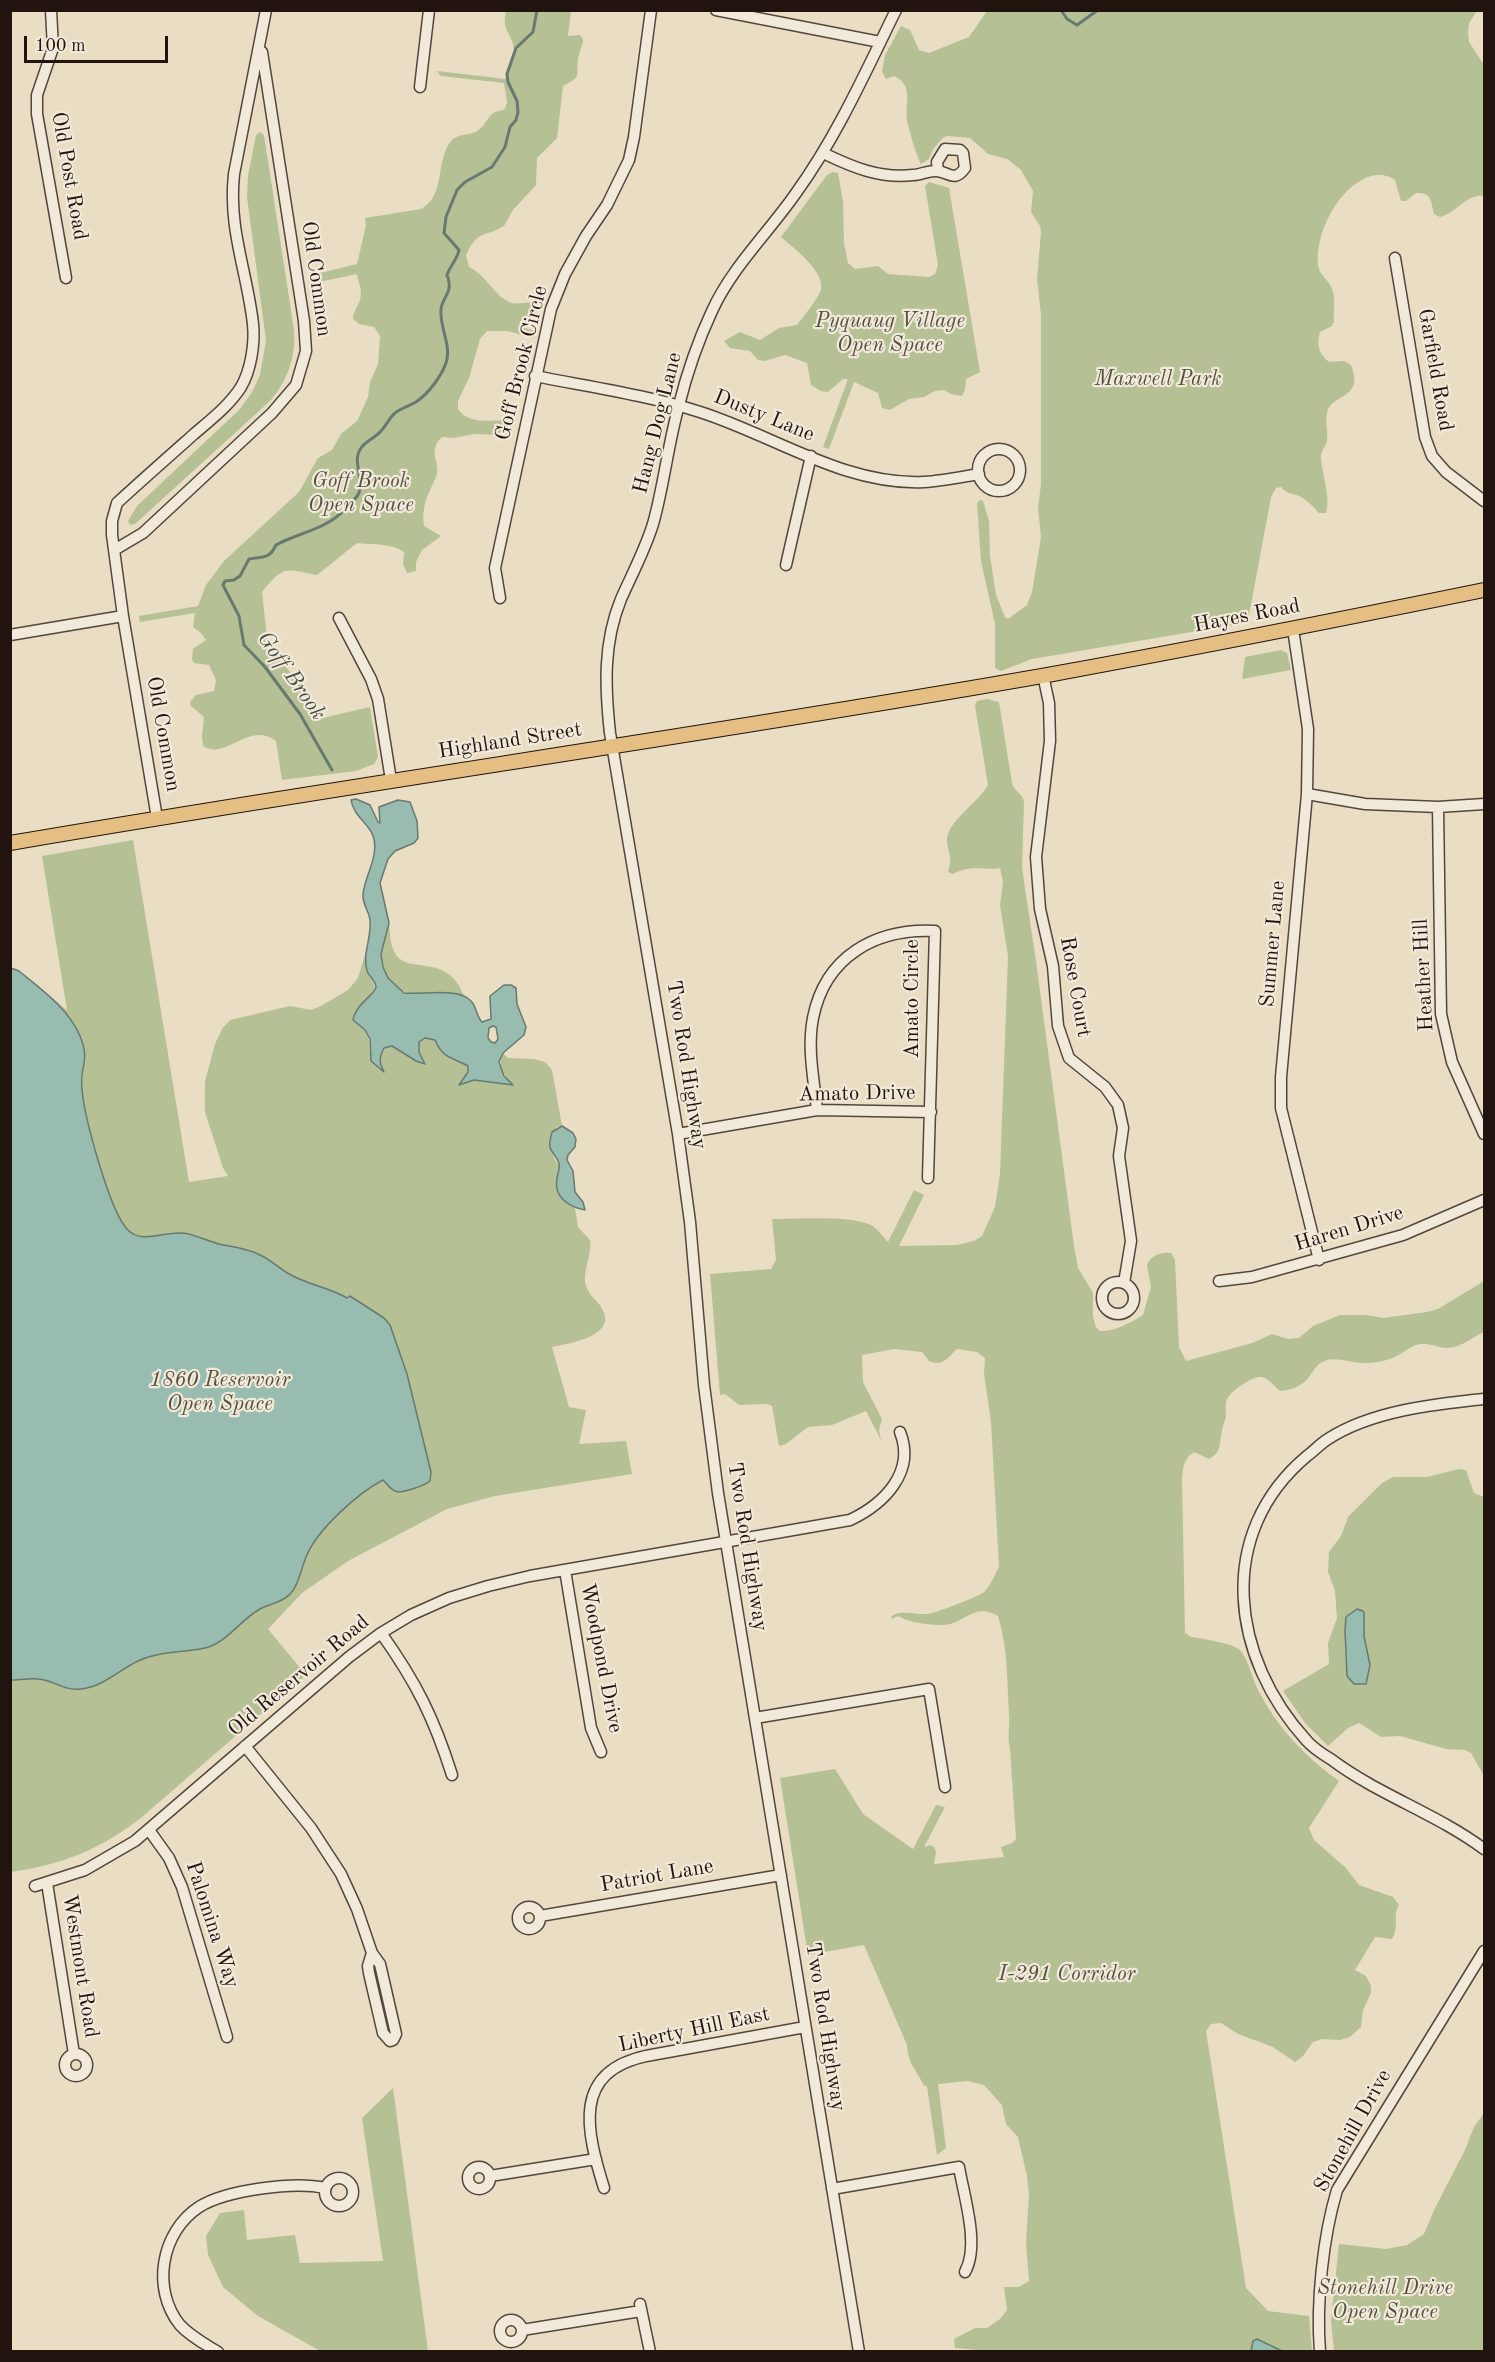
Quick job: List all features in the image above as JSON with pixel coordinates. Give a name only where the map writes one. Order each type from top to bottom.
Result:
[{"type":"main road","name":"Hayes Road","points":[[1017,680],[1293,629],[1485,590]]},
{"type":"main road","name":"Highland Street","points":[[10,843],[1017,680]]},
{"type":"street","name":"Old Post Road","points":[[51,10],[53,48],[37,95],[37,114],[66,278]]},
{"type":"street","name":"Old Common","points":[[157,818],[123,616],[112,521],[117,503],[219,412],[241,387],[251,359],[253,326],[236,240],[231,200],[266,10]]},
{"type":"street","points":[[420,87],[429,10]]},
{"type":"street","name":"Goff Brook Circle","points":[[500,598],[495,568],[551,309],[566,274],[586,236],[608,204],[629,160],[651,10]]},
{"type":"street","points":[[716,10],[774,16],[880,42]]},
{"type":"street","name":"Hang Dog Lane","points":[[613,747],[606,696],[606,660],[621,601],[653,524],[678,406],[693,357],[712,309],[738,269],[796,194],[823,153],[896,10]]},
{"type":"street","name":"Old Common","points":[[116,549],[143,533],[273,413],[296,385],[306,351],[304,321],[261,43]]},
{"type":"street","points":[[823,153],[854,168],[892,176],[938,171]]},
{"type":"street","name":"Garfield Road","points":[[1395,258],[1425,437],[1432,456],[1446,472],[1485,501]]},
{"type":"street","name":"Dusty Lane","points":[[535,376],[702,413],[852,471],[896,480],[924,482],[978,474]]},
{"type":"street","points":[[786,565],[811,456]]},
{"type":"street","points":[[10,635],[123,616]]},
{"type":"street","points":[[339,618],[371,679],[378,699],[391,780]]},
{"type":"street","name":"Summer Lane","points":[[1293,629],[1308,729],[1307,795],[1281,1077],[1281,1108],[1319,1260]]},
{"type":"street","name":"Rose Court","points":[[1043,675],[1049,704],[1050,741],[1036,857],[1040,909],[1053,966],[1058,1026],[1069,1058],[1105,1087],[1118,1105],[1122,1128],[1119,1156],[1131,1241],[1124,1283]]},
{"type":"street","name":"Two Rod Highway","points":[[613,747],[678,1134],[690,1222],[704,1385],[726,1541],[859,2352]]},
{"type":"street","points":[[1307,795],[1365,804],[1438,807],[1485,804]]},
{"type":"street","name":"Heather Hill","points":[[1438,807],[1441,1014],[1452,1062],[1485,1134]]},
{"type":"street","name":"Amato Circle","points":[[817,1110],[811,1049],[813,1019],[821,991],[837,966],[858,949],[889,934],[915,930],[935,931],[928,1178]]},
{"type":"street","name":"Amato Drive","points":[[678,1134],[817,1110],[931,1112]]},
{"type":"street","name":"Haren Drive","points":[[1219,1281],[1252,1277],[1403,1235],[1485,1200]]},
{"type":"street","points":[[1485,1399],[1440,1403],[1371,1419],[1328,1439],[1294,1467],[1268,1498],[1252,1535],[1243,1577],[1245,1618],[1254,1655],[1268,1689],[1308,1743],[1346,1770],[1485,1849]]},
{"type":"street","name":"Old Reservoir Road","points":[[41,1884],[103,1861],[149,1830],[349,1657],[381,1633],[429,1606],[507,1581],[839,1522],[861,1515],[880,1501],[897,1482],[906,1451],[900,1432]]},
{"type":"street","name":"Woodpond Drive","points":[[565,1570],[591,1728],[601,1752]]},
{"type":"street","points":[[381,1633],[426,1703],[452,1775]]},
{"type":"street","points":[[755,1718],[929,1689],[945,1787]]},
{"type":"street","points":[[245,1746],[300,1813],[332,1858],[349,1890],[372,1953],[380,1964],[395,2029],[395,2037],[390,2041],[384,2037],[369,1973],[368,1966],[372,1953]]},
{"type":"street","name":"Palomina Way","points":[[149,1830],[169,1858],[182,1887],[227,2037]]},
{"type":"street","name":"Patriot Lane","points":[[540,1916],[781,1875]]},
{"type":"street","name":"Westmont Road","points":[[41,1884],[74,2054]]},
{"type":"street","name":"Stonehill Drive","points":[[1320,2352],[1318,2324],[1320,2302],[1330,2214],[1337,2190],[1485,1951]]},
{"type":"street","name":"Liberty Hill East","points":[[604,2188],[596,2159],[590,2121],[591,2101],[598,2082],[613,2067],[622,2062],[646,2056],[805,2027]]},
{"type":"street","points":[[490,2176],[596,2159]]},
{"type":"street","points":[[832,2190],[959,2167],[972,2241],[971,2257],[965,2272]]},
{"type":"street","points":[[218,2352],[189,2334],[173,2314],[167,2301],[163,2277],[164,2264],[172,2236],[188,2215],[221,2197],[294,2184],[325,2188]]},
{"type":"street","points":[[522,2330],[641,2308],[650,2352]]},
{"type":"green space","name":"Goff Brook Open Space","points":[[506,11],[571,11],[568,36],[580,35],[583,39],[577,75],[574,80],[563,86],[557,138],[537,158],[536,185],[513,210],[504,226],[474,241],[466,255],[469,267],[480,274],[503,298],[513,303],[538,304],[536,313],[518,326],[535,331],[534,338],[507,331],[487,331],[480,339],[469,378],[458,401],[458,409],[469,418],[482,421],[509,421],[512,427],[507,433],[499,435],[474,434],[454,438],[442,437],[437,442],[435,453],[437,472],[426,501],[423,519],[424,526],[441,536],[422,550],[416,562],[416,571],[407,573],[403,564],[404,552],[399,549],[357,543],[317,575],[285,571],[262,592],[268,647],[298,681],[314,720],[370,707],[378,757],[374,764],[356,771],[282,780],[276,741],[266,736],[247,737],[220,749],[203,746],[204,717],[191,706],[190,702],[196,695],[214,691],[216,680],[209,665],[194,663],[192,660],[193,649],[206,640],[193,627],[195,613],[140,622],[139,616],[198,606],[206,585],[224,561],[299,492],[318,458],[332,450],[341,434],[357,421],[368,397],[370,382],[378,364],[380,336],[374,327],[359,324],[353,319],[361,296],[357,274],[309,284],[308,276],[357,264],[366,225],[365,218],[421,209],[429,203],[437,188],[445,152],[452,140],[477,131],[493,113],[505,109],[507,102],[504,83],[441,76],[437,71],[506,79],[514,53],[513,44],[505,26]]},
{"type":"green space","name":"Maxwell Park","points":[[987,11],[1477,11],[1469,23],[1468,32],[1469,42],[1484,65],[1484,196],[1472,197],[1440,217],[1434,214],[1431,202],[1425,194],[1416,193],[1406,201],[1401,201],[1395,180],[1386,176],[1373,175],[1351,187],[1328,217],[1320,242],[1318,265],[1333,293],[1334,321],[1332,326],[1320,332],[1318,345],[1321,353],[1329,362],[1344,361],[1351,365],[1354,384],[1346,395],[1334,402],[1327,413],[1327,441],[1321,456],[1327,493],[1326,513],[1319,513],[1305,499],[1281,487],[1276,488],[1271,497],[1248,621],[1245,623],[1032,659],[1001,671],[995,668],[995,624],[981,561],[977,503],[980,500],[983,501],[989,521],[990,556],[996,595],[1008,619],[1027,605],[1032,592],[1041,537],[1038,508],[1041,484],[1041,315],[1037,279],[1040,226],[1031,212],[1033,191],[1021,170],[1007,159],[988,154],[970,138],[947,136],[943,138],[933,149],[929,159],[921,164],[907,122],[907,94],[904,84],[894,76],[886,79],[882,72],[885,55],[901,26],[910,30],[919,50],[929,53],[969,37]]},
{"type":"green space","points":[[260,132],[264,135],[294,330],[294,350],[290,368],[282,385],[270,401],[135,524],[130,525],[128,521],[137,506],[240,409],[260,375],[266,341],[247,197],[248,176],[256,135]]},
{"type":"green space","name":"Pyquaug Village Open Space","points":[[833,172],[838,173],[843,202],[844,243],[848,263],[855,269],[878,266],[888,274],[929,277],[935,274],[938,265],[925,186],[929,182],[949,188],[980,372],[966,379],[962,396],[944,390],[935,391],[924,397],[909,399],[890,410],[882,408],[878,393],[854,382],[829,449],[823,447],[848,379],[843,379],[828,392],[821,391],[811,385],[807,363],[785,355],[765,361],[758,360],[750,351],[730,348],[724,341],[740,332],[760,340],[779,328],[797,325],[820,293],[821,282],[813,267],[781,237],[827,175]]},
{"type":"green space","points":[[1281,650],[1287,653],[1291,670],[1242,679],[1245,657]]},
{"type":"green space","name":"I-291 Corridor","points":[[987,699],[999,702],[1012,783],[1024,801],[1022,868],[1074,1246],[1078,1268],[1093,1293],[1093,1317],[1096,1327],[1100,1331],[1112,1330],[1143,1315],[1151,1287],[1147,1265],[1154,1257],[1164,1253],[1171,1253],[1175,1260],[1179,1347],[1186,1361],[1252,1343],[1272,1334],[1288,1339],[1299,1338],[1313,1326],[1340,1315],[1366,1315],[1383,1318],[1427,1312],[1438,1309],[1484,1281],[1484,1332],[1458,1346],[1447,1348],[1420,1344],[1395,1357],[1378,1362],[1327,1360],[1321,1363],[1299,1386],[1291,1389],[1280,1391],[1264,1378],[1251,1379],[1227,1399],[1226,1417],[1216,1454],[1209,1459],[1194,1452],[1186,1460],[1183,1470],[1185,1633],[1191,1637],[1225,1644],[1240,1650],[1266,1705],[1284,1730],[1304,1752],[1339,1781],[1309,1828],[1314,1840],[1346,1868],[1359,1885],[1393,1897],[1399,1905],[1392,1939],[1375,1937],[1355,1970],[1366,1976],[1371,1986],[1371,1993],[1363,2010],[1361,2027],[1350,2037],[1313,2042],[1303,2056],[1295,2062],[1273,2047],[1238,2034],[1221,2023],[1211,2024],[1206,2031],[1246,2288],[1268,2311],[1309,2316],[1312,2351],[1282,2351],[1263,2341],[1252,2352],[1001,2352],[955,2348],[954,2339],[975,2328],[987,2328],[1000,2319],[1007,2310],[1004,2287],[1019,2287],[1029,2281],[1026,2242],[1029,2194],[1018,2137],[1006,2124],[1002,2105],[984,2085],[967,2081],[938,2084],[946,2148],[937,2155],[927,2086],[924,2086],[911,2062],[907,2045],[864,1945],[808,1955],[780,1778],[835,1769],[863,1814],[913,1849],[936,1805],[945,1807],[924,1847],[930,1845],[935,1848],[934,1864],[1004,1857],[1001,1847],[1016,1839],[1004,1640],[998,1616],[984,1611],[973,1613],[950,1624],[939,1625],[924,1624],[899,1616],[891,1619],[898,1613],[932,1613],[981,1594],[989,1586],[999,1567],[991,1422],[984,1374],[985,1358],[977,1352],[957,1349],[938,1363],[929,1361],[922,1352],[894,1349],[862,1355],[863,1382],[882,1419],[879,1430],[881,1440],[866,1411],[832,1425],[808,1427],[786,1444],[779,1446],[772,1406],[767,1404],[739,1405],[725,1394],[720,1395],[710,1274],[771,1269],[776,1260],[772,1219],[823,1218],[862,1222],[874,1227],[888,1242],[914,1190],[924,1195],[899,1246],[957,1245],[974,1241],[982,1236],[995,1207],[1000,1174],[1008,956],[1000,905],[1003,882],[1000,868],[972,868],[953,874],[948,872],[950,859],[947,840],[956,821],[988,785],[975,706],[977,701]]},
{"type":"green space","name":"1860 Reservoir Open Space","points":[[133,840],[189,1182],[228,1176],[223,1168],[205,1112],[205,1081],[215,1044],[222,1029],[230,1020],[290,1006],[311,1010],[321,1006],[348,990],[358,978],[366,951],[366,970],[375,989],[367,997],[357,1024],[367,1035],[369,1049],[380,1062],[380,1054],[384,1048],[392,1046],[416,1061],[424,1063],[419,1052],[419,1042],[425,1038],[435,1040],[441,1051],[448,1057],[468,1066],[469,1072],[460,1085],[474,1080],[512,1085],[501,1066],[503,1053],[508,1058],[534,1059],[545,1062],[552,1070],[562,1126],[556,1127],[553,1156],[559,1166],[558,1190],[563,1199],[575,1208],[578,1227],[590,1240],[585,1281],[590,1293],[604,1313],[605,1321],[602,1328],[587,1338],[552,1347],[569,1407],[586,1410],[579,1444],[626,1441],[632,1474],[495,1496],[447,1509],[348,1561],[302,1593],[268,1629],[306,1675],[127,1828],[80,1854],[47,1865],[11,1872],[10,968],[19,971],[67,1010],[42,856]]},
{"type":"green space","points":[[389,923],[391,944],[396,955],[410,963],[429,966],[449,974],[464,996],[447,993],[410,994],[392,983],[384,970],[381,955]]},
{"type":"green space","points":[[1459,1469],[1466,1470],[1474,1493],[1484,1497],[1484,1776],[1471,1753],[1465,1750],[1446,1749],[1400,1736],[1381,1737],[1359,1723],[1348,1728],[1328,1746],[1305,1723],[1283,1691],[1329,1664],[1328,1643],[1337,1618],[1335,1591],[1328,1572],[1329,1552],[1341,1536],[1348,1517],[1382,1483],[1393,1477],[1427,1477]],"holes":[[[1357,1609],[1364,1613],[1364,1636],[1345,1630],[1346,1617]]]},
{"type":"green space","points":[[393,2088],[428,2351],[320,2351],[258,2316],[223,2287],[208,2255],[206,2236],[220,2213],[244,2210],[247,2240],[295,2235],[300,2263],[383,2261],[362,2118]]},
{"type":"green space","name":"Stonehill Drive Open Space","points":[[1484,2113],[1484,2351],[1334,2351],[1331,2321],[1339,2244],[1386,2249],[1407,2245],[1424,2234],[1474,2127]]},
{"type":"water","points":[[356,799],[370,805],[380,823],[379,807],[398,800],[410,802],[417,821],[418,838],[414,843],[395,851],[388,859],[380,883],[389,923],[381,954],[388,978],[404,993],[449,993],[465,997],[473,1003],[482,1022],[491,1019],[490,996],[504,985],[516,988],[517,1004],[526,1027],[524,1035],[503,1053],[499,1062],[504,1076],[513,1085],[474,1080],[459,1085],[468,1072],[468,1066],[448,1057],[441,1051],[435,1040],[425,1038],[419,1042],[419,1052],[425,1064],[392,1046],[384,1048],[381,1054],[380,1062],[384,1072],[371,1061],[370,1039],[365,1030],[353,1020],[358,1009],[376,987],[366,965],[370,920],[363,898],[375,846],[370,829],[355,812],[351,800]],"holes":[[[496,1027],[498,1039],[495,1043],[488,1038],[489,1028]]]},
{"type":"water","points":[[11,968],[19,971],[54,1000],[69,1017],[80,1036],[85,1052],[82,1081],[88,1120],[113,1205],[128,1230],[141,1237],[173,1233],[189,1234],[219,1244],[249,1250],[263,1256],[288,1274],[347,1298],[350,1296],[384,1318],[390,1325],[407,1374],[431,1472],[430,1481],[410,1490],[396,1492],[383,1480],[362,1494],[329,1523],[312,1545],[296,1585],[288,1596],[260,1609],[220,1641],[205,1648],[146,1658],[104,1682],[81,1689],[38,1679],[11,1680]]},
{"type":"water","points":[[562,1126],[573,1133],[576,1139],[575,1147],[567,1160],[573,1171],[575,1192],[583,1202],[585,1210],[568,1204],[557,1191],[559,1163],[550,1144],[552,1132]]},
{"type":"water","points":[[1357,1609],[1364,1613],[1364,1636],[1370,1665],[1366,1684],[1354,1684],[1347,1676],[1346,1617]]},
{"type":"water","points":[[1257,2339],[1282,2351],[1251,2351],[1253,2341]]},
{"type":"waterway","name":"Goff Brook","points":[[332,770],[300,714],[265,667],[244,645],[239,616],[223,585],[225,581],[234,580],[240,576],[249,559],[268,555],[276,545],[329,522],[344,510],[359,493],[357,459],[361,448],[380,432],[395,413],[416,402],[425,394],[441,374],[447,356],[441,309],[449,290],[447,275],[459,250],[444,233],[446,217],[457,190],[465,182],[492,167],[505,147],[510,127],[516,120],[518,112],[517,101],[508,82],[507,74],[516,48],[533,32],[537,10]]},
{"type":"waterway","points":[[1061,10],[1067,19],[1077,25],[1098,10]]}]
